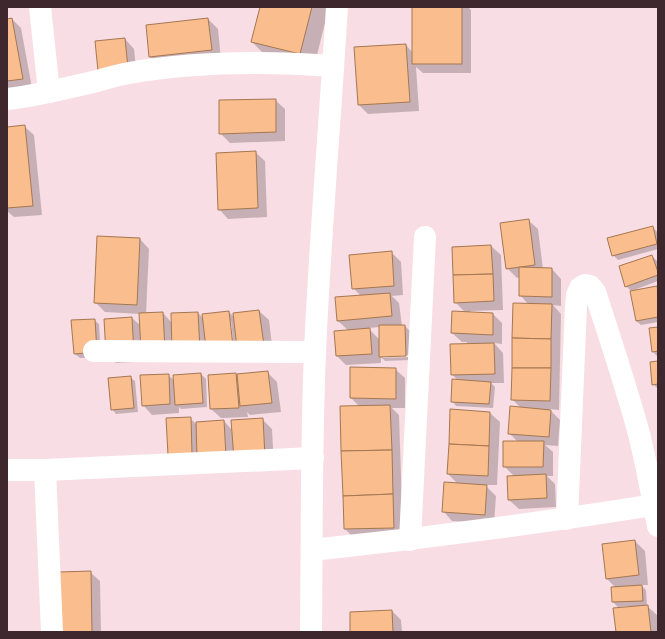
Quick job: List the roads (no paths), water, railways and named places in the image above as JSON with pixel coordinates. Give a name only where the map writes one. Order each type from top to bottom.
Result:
[{"type":"street","points":[[40,7],[49,92]]},
{"type":"street","points":[[311,632],[312,458],[315,352],[326,160],[337,7]]},
{"type":"street","points":[[7,99],[49,92],[128,73],[175,66],[235,62],[333,66]]},
{"type":"street","points":[[410,540],[425,237]]},
{"type":"street","points":[[312,550],[410,540],[567,519],[656,515],[638,430],[618,362],[594,292],[590,286],[585,285],[580,288],[577,295],[576,306],[567,519]]},
{"type":"street","points":[[94,351],[315,352]]},
{"type":"street","points":[[7,470],[45,470],[312,458]]},
{"type":"street","points":[[45,470],[52,632]]}]
